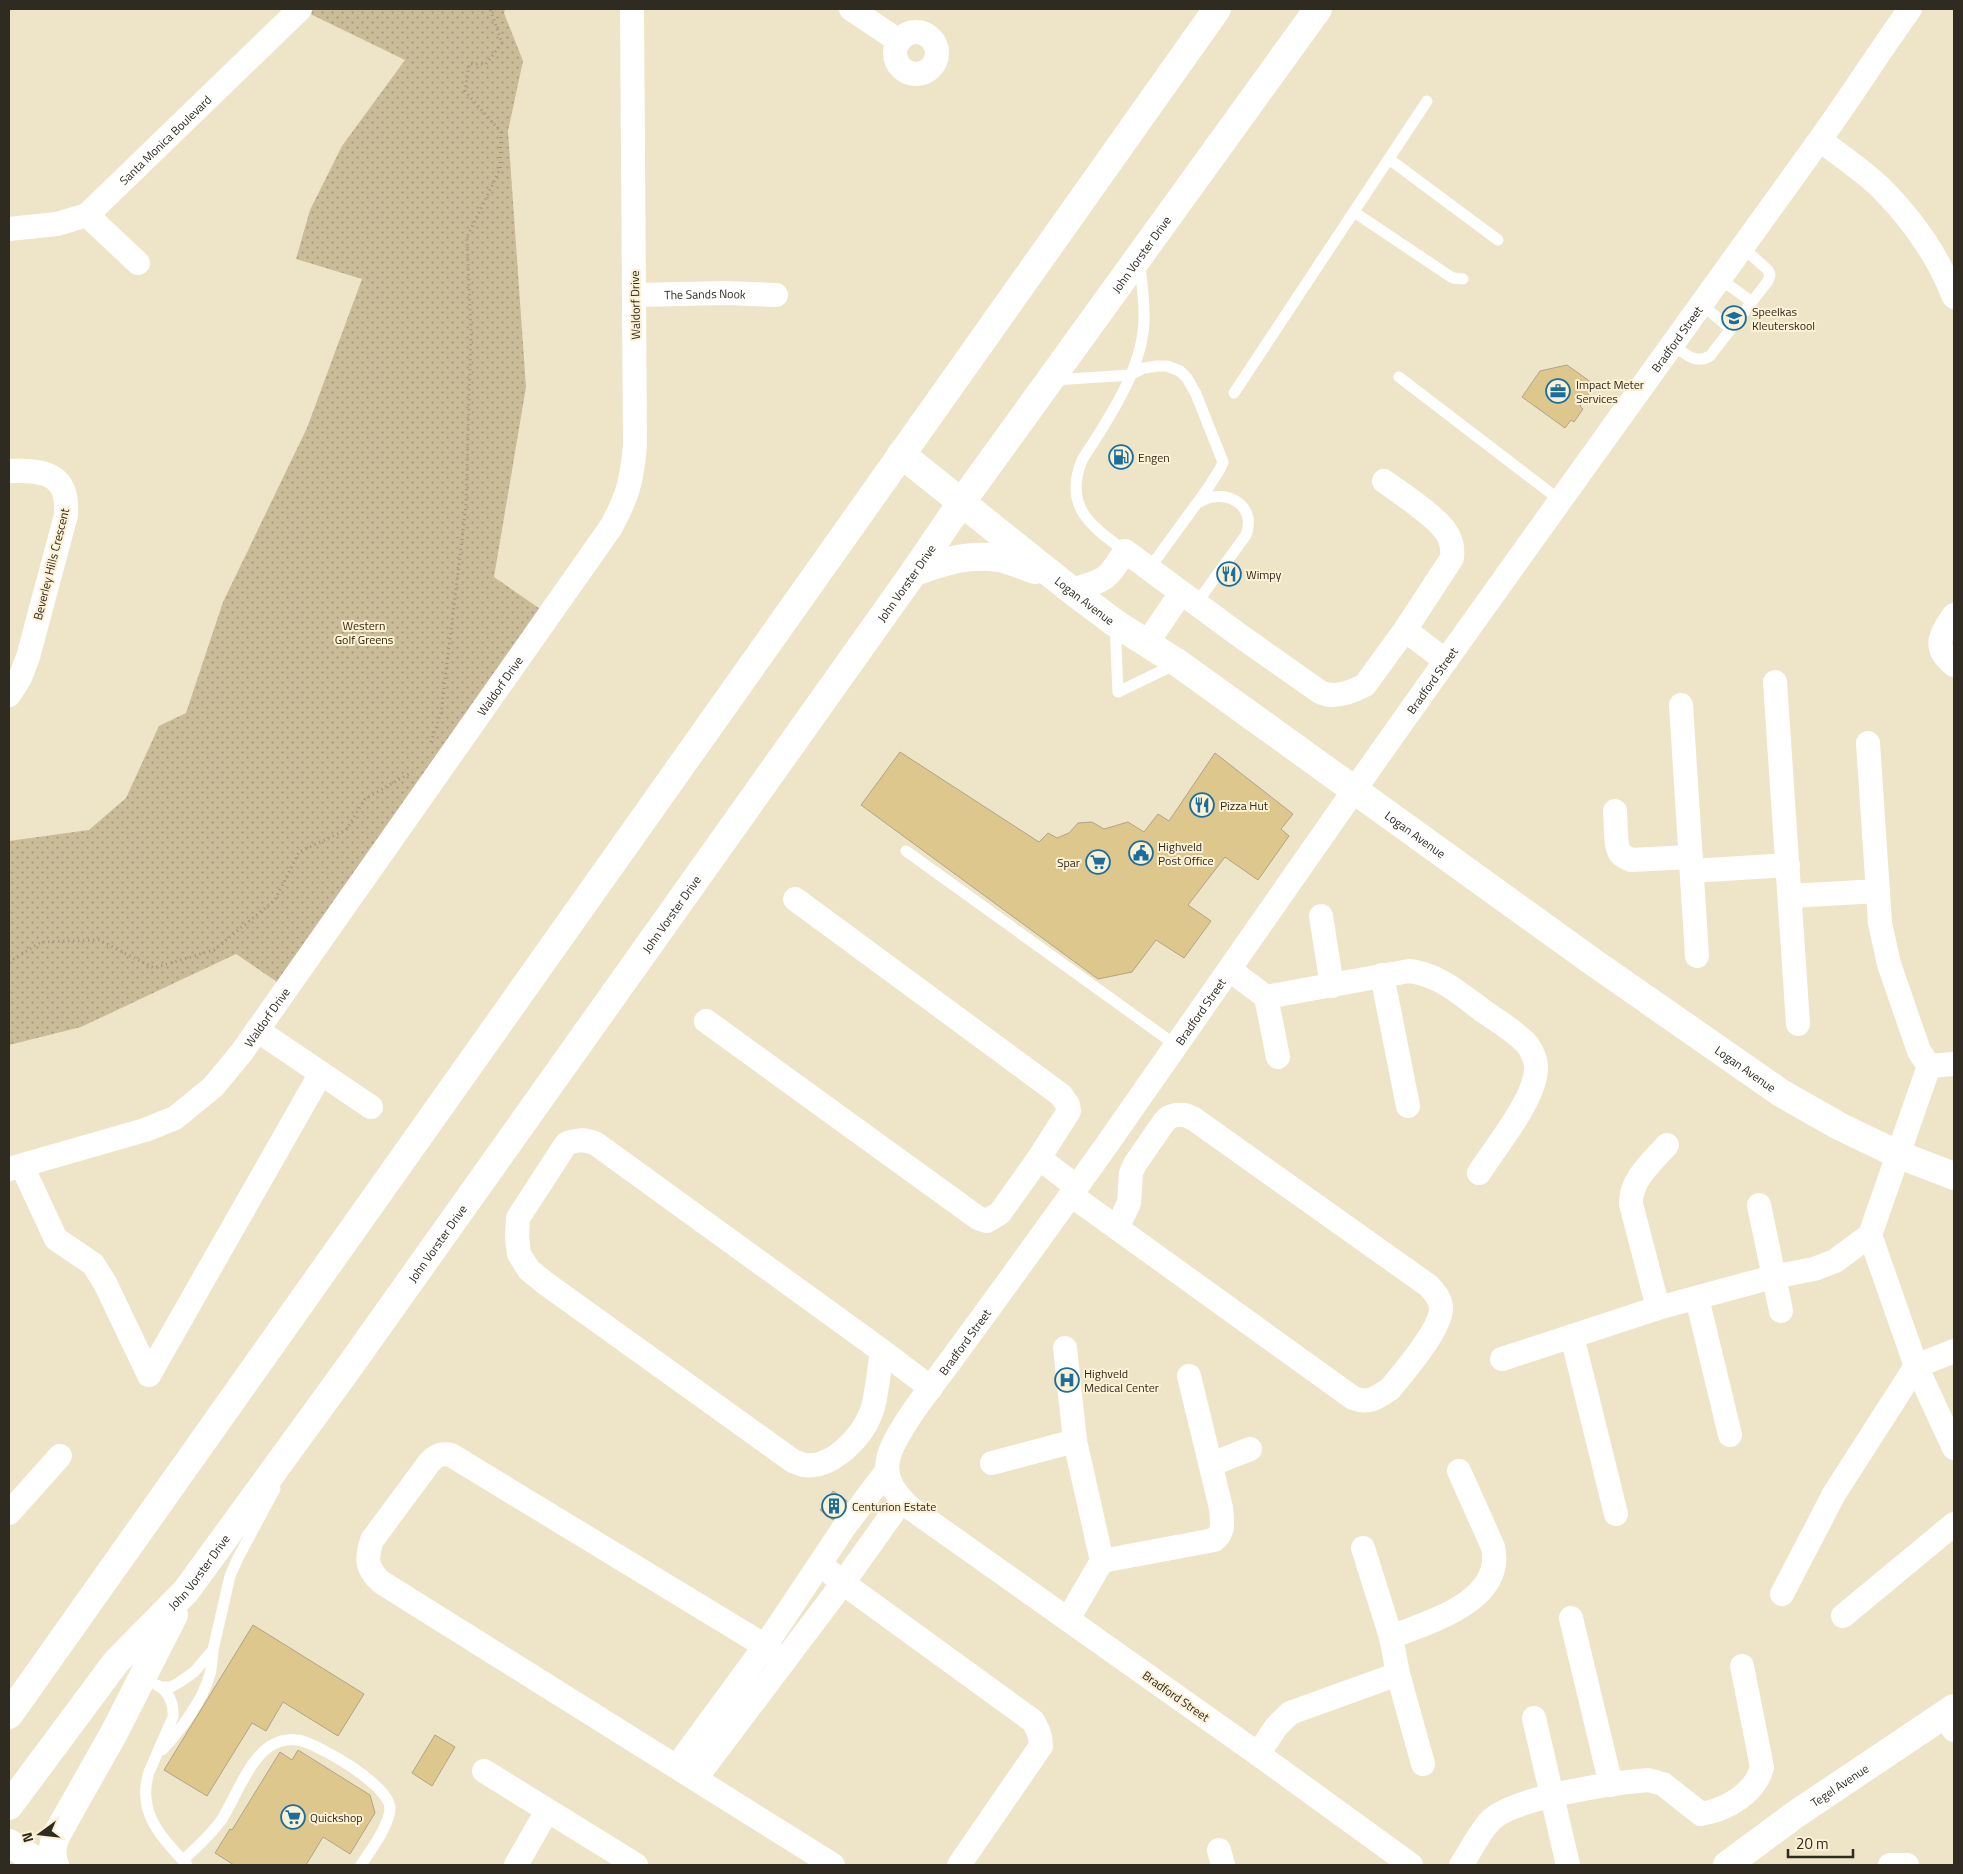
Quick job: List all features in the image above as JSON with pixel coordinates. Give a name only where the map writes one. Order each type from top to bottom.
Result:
[{"type":"main road","points":[[9,1714],[1217,9]]},
{"type":"main road","name":"John Vorster Drive","points":[[9,1806],[116,1662],[186,1591],[352,1362],[1049,380],[1318,9]]},
{"type":"main road","name":"Logan Avenue","points":[[901,454],[1115,623],[1178,663],[1593,962],[1781,1092],[1839,1126],[1897,1154],[1954,1176]]},
{"type":"main road","points":[[914,572],[956,558],[977,556],[1000,558],[1062,583]]},
{"type":"main road","points":[[55,1865],[52,1858],[52,1844],[114,1733],[151,1682],[186,1591]]},
{"type":"main road","name":"Tegel Avenue","points":[[1727,1865],[1803,1809],[1951,1718]]},
{"type":"main road","points":[[9,1843],[42,1865]]},
{"type":"street","name":"Santa Monica Boulevard","points":[[9,229],[57,224],[87,215],[300,9]]},
{"type":"street","name":"Waldorf Drive","points":[[15,1168],[145,1130],[175,1118],[212,1087],[257,1030],[611,527],[624,502],[632,476],[635,445],[632,9]]},
{"type":"street","points":[[851,9],[899,41]]},
{"type":"street","name":"Bradford Street","points":[[1411,1865],[910,1507],[892,1488],[886,1472],[891,1446],[1177,1046],[1354,790],[1719,278],[1820,140],[1903,11]]},
{"type":"street","points":[[1820,140],[1879,187],[1905,215],[1934,254],[1954,297]]},
{"type":"street","points":[[87,215],[138,263]]},
{"type":"street","name":"The Sands Nook","points":[[635,295],[725,293],[776,296]]},
{"type":"street","name":"Beverley Hills Crescent","points":[[9,471],[42,472],[56,479],[63,489],[67,501],[66,515],[28,657],[20,678],[9,694]]},
{"type":"street","points":[[1062,583],[1105,579],[1125,551],[1292,673],[1327,695],[1345,693],[1365,685],[1405,630],[1452,558],[1452,551],[1446,532],[1437,522],[1384,481]]},
{"type":"street","points":[[1147,643],[1189,598]]},
{"type":"street","points":[[1954,615],[1943,630],[1940,646],[1943,654],[1954,665]]},
{"type":"street","points":[[1405,630],[1446,661]]},
{"type":"street","points":[[1775,682],[1798,1024]]},
{"type":"street","points":[[1681,705],[1696,956]]},
{"type":"street","points":[[1868,743],[1880,923],[1889,964],[1919,1051],[1929,1066]]},
{"type":"street","points":[[1615,811],[1620,854],[1631,860],[1691,864],[1788,865]]},
{"type":"street","points":[[1790,896],[1878,891]]},
{"type":"street","points":[[706,1021],[978,1218],[987,1221],[1000,1213],[1069,1111],[1068,1105],[1061,1095],[795,900]]},
{"type":"street","points":[[1321,916],[1332,986]]},
{"type":"street","points":[[1230,970],[1266,997],[1278,1057]]},
{"type":"street","points":[[1266,997],[1409,971],[1421,972],[1447,984],[1526,1043],[1535,1059],[1537,1068],[1535,1081],[1529,1095],[1478,1173]]},
{"type":"street","points":[[1382,976],[1408,1106]]},
{"type":"street","points":[[257,1030],[371,1107]]},
{"type":"street","points":[[1929,1066],[1954,1064]]},
{"type":"street","points":[[1502,1359],[1658,1308],[1773,1277],[1814,1269],[1834,1261],[1870,1235],[1929,1066]]},
{"type":"street","points":[[15,1168],[56,1240],[92,1264],[105,1283],[149,1375],[321,1074]]},
{"type":"street","points":[[1039,1158],[1117,1228],[1353,1398],[1360,1401],[1366,1402],[1390,1389],[1435,1329],[1440,1317],[1441,1305],[1429,1286],[1186,1115],[1169,1117],[1135,1164],[1131,1172],[1129,1203],[1117,1228]]},
{"type":"street","points":[[882,1351],[872,1413],[861,1431],[838,1455],[825,1462],[805,1465],[793,1461],[529,1270],[520,1254],[517,1237],[518,1218],[566,1144],[582,1140],[595,1143],[656,1185],[882,1351],[931,1388]]},
{"type":"street","points":[[1658,1308],[1630,1194],[1637,1179],[1667,1145]]},
{"type":"street","points":[[1759,1205],[1780,1311]]},
{"type":"street","points":[[1870,1235],[1916,1366],[1952,1435]]},
{"type":"street","points":[[1697,1298],[1730,1435]]},
{"type":"street","points":[[1572,1336],[1616,1514]]},
{"type":"street","points":[[1065,1348],[1076,1441],[1102,1562],[1068,1619]]},
{"type":"street","points":[[1782,1594],[1834,1494],[1916,1366],[1954,1351]]},
{"type":"street","points":[[1102,1562],[1214,1540],[1223,1527],[1212,1464],[1190,1376]]},
{"type":"street","points":[[992,1463],[1076,1441]]},
{"type":"street","points":[[1212,1464],[1250,1449]]},
{"type":"street","points":[[784,1661],[765,1646],[451,1455],[436,1456],[372,1540],[367,1555],[368,1564],[373,1574],[381,1582],[833,1865]]},
{"type":"street","points":[[9,1513],[60,1456]]},
{"type":"street","points":[[1391,1637],[1456,1611],[1489,1580],[1494,1570],[1495,1557],[1493,1547],[1459,1471]]},
{"type":"street","points":[[686,1772],[765,1646],[843,1529],[886,1472]]},
{"type":"street","points":[[686,1772],[784,1661],[902,1500]]},
{"type":"street","points":[[1843,1616],[1954,1524]]},
{"type":"street","points":[[1363,1548],[1391,1637],[1398,1674],[1422,1764]]},
{"type":"street","points":[[820,1564],[843,1583],[1032,1721],[1038,1730],[1041,1737],[1041,1746],[959,1865]]},
{"type":"street","points":[[1571,1618],[1611,1785]]},
{"type":"street","points":[[1461,1865],[1490,1820],[1507,1810],[1552,1795],[1641,1781],[1656,1782],[1663,1784],[1702,1814],[1726,1807],[1741,1797],[1760,1775],[1762,1767],[1742,1666]]},
{"type":"street","points":[[1258,1754],[1276,1727],[1290,1713],[1398,1674]]},
{"type":"street","points":[[1534,1718],[1568,1865]]},
{"type":"street","points":[[484,1771],[636,1865]]},
{"type":"street","points":[[516,1865],[548,1811]]},
{"type":"street","points":[[1890,1865],[1907,1865]]},
{"type":"lane","points":[[1234,393],[1427,101]]},
{"type":"lane","points":[[1389,159],[1498,240]]},
{"type":"lane","points":[[1354,212],[1448,275],[1458,279],[1463,278]]},
{"type":"lane","points":[[1672,344],[1692,359],[1704,360],[1710,356],[1768,281],[1770,275],[1763,265],[1742,247]]},
{"type":"lane","points":[[1125,551],[1085,518],[1075,490],[1075,480],[1082,460],[1122,395],[1139,353],[1145,314],[1139,256]]},
{"type":"lane","points":[[1719,278],[1752,302]]},
{"type":"lane","points":[[1701,304],[1731,329]]},
{"type":"lane","points":[[1049,380],[1130,375],[1144,368],[1167,366],[1180,371],[1187,378],[1196,394],[1223,462],[1195,506],[1148,569]]},
{"type":"lane","points":[[1399,377],[1561,501]]},
{"type":"lane","points":[[1189,598],[1246,535],[1250,526],[1244,509],[1238,502],[1229,498],[1215,496],[1205,498],[1195,506]]},
{"type":"lane","points":[[1115,623],[1118,692],[1178,663]]},
{"type":"lane","points":[[906,852],[1177,1046]]},
{"type":"lane","points":[[156,1757],[173,1739],[195,1706],[210,1675],[213,1650],[233,1570],[276,1488],[276,1477],[273,1469]]},
{"type":"lane","points":[[151,1682],[170,1687],[180,1682],[194,1672],[213,1650]]},
{"type":"lane","points":[[116,1662],[151,1682],[171,1700],[174,1710],[168,1732],[146,1780],[146,1798],[157,1831],[185,1863],[214,1831],[248,1771],[269,1747],[276,1742],[296,1739],[349,1765],[377,1786],[389,1802],[390,1810],[384,1826],[361,1865]]},
{"type":"path","points":[[428,748],[441,713],[466,506],[471,331],[467,237],[500,169],[501,132],[465,91],[469,64],[486,64],[502,43],[490,9]]},
{"type":"path","points":[[9,962],[41,942],[99,940],[154,968],[214,950],[275,900],[299,852],[346,830],[365,799],[414,770]]},
{"type":"green space","name":"Western Golf Greens","points":[[300,9],[505,9],[504,13],[523,61],[508,131],[526,387],[494,577],[549,615],[286,988],[236,954],[81,1027],[9,1045],[9,841],[89,830],[126,798],[159,726],[186,713],[223,602],[307,428],[362,279],[296,259],[310,210],[342,146],[405,60]]},
{"type":"building","name":"Impact Meter Services","points":[[1567,365],[1595,385],[1580,406],[1583,409],[1574,422],[1571,420],[1565,428],[1522,397],[1540,371]]},
{"type":"building","points":[[900,752],[1039,842],[1048,833],[1057,838],[1069,833],[1078,823],[1092,822],[1104,829],[1128,822],[1144,832],[1158,814],[1169,821],[1215,753],[1293,814],[1281,829],[1289,836],[1258,880],[1225,857],[1188,905],[1211,921],[1184,958],[1156,940],[1132,972],[1098,979],[861,805]]},
{"type":"building","name":"Centurion Estate","points":[[833,1491],[847,1501],[833,1520],[820,1510]]},
{"type":"building","points":[[253,1625],[364,1694],[338,1736],[283,1702],[266,1731],[252,1723],[207,1796],[164,1770]]},
{"type":"building","points":[[435,1735],[455,1747],[432,1786],[412,1773]]},
{"type":"building","points":[[298,1750],[370,1795],[375,1813],[350,1854],[323,1837],[306,1865],[234,1865],[215,1853],[230,1829],[232,1830],[280,1752],[292,1760]]},
{"type":"place","name":"Speelkas Kleuterskool","points":[[1734,318]]},
{"type":"place","name":"Impact Meter Services","points":[[1558,391]]},
{"type":"place","name":"Engen","points":[[1121,457]]},
{"type":"place","name":"Wimpy","points":[[1229,574]]},
{"type":"place","name":"Pizza Hut","points":[[1202,805]]},
{"type":"place","name":"Highveld Post Office","points":[[1141,853]]},
{"type":"place","name":"Spar","points":[[1098,862]]},
{"type":"place","name":"Highveld Medical Center","points":[[1067,1380]]},
{"type":"place","name":"Centurion Estate","points":[[834,1506]]},
{"type":"place","name":"Quickshop","points":[[293,1817]]}]
